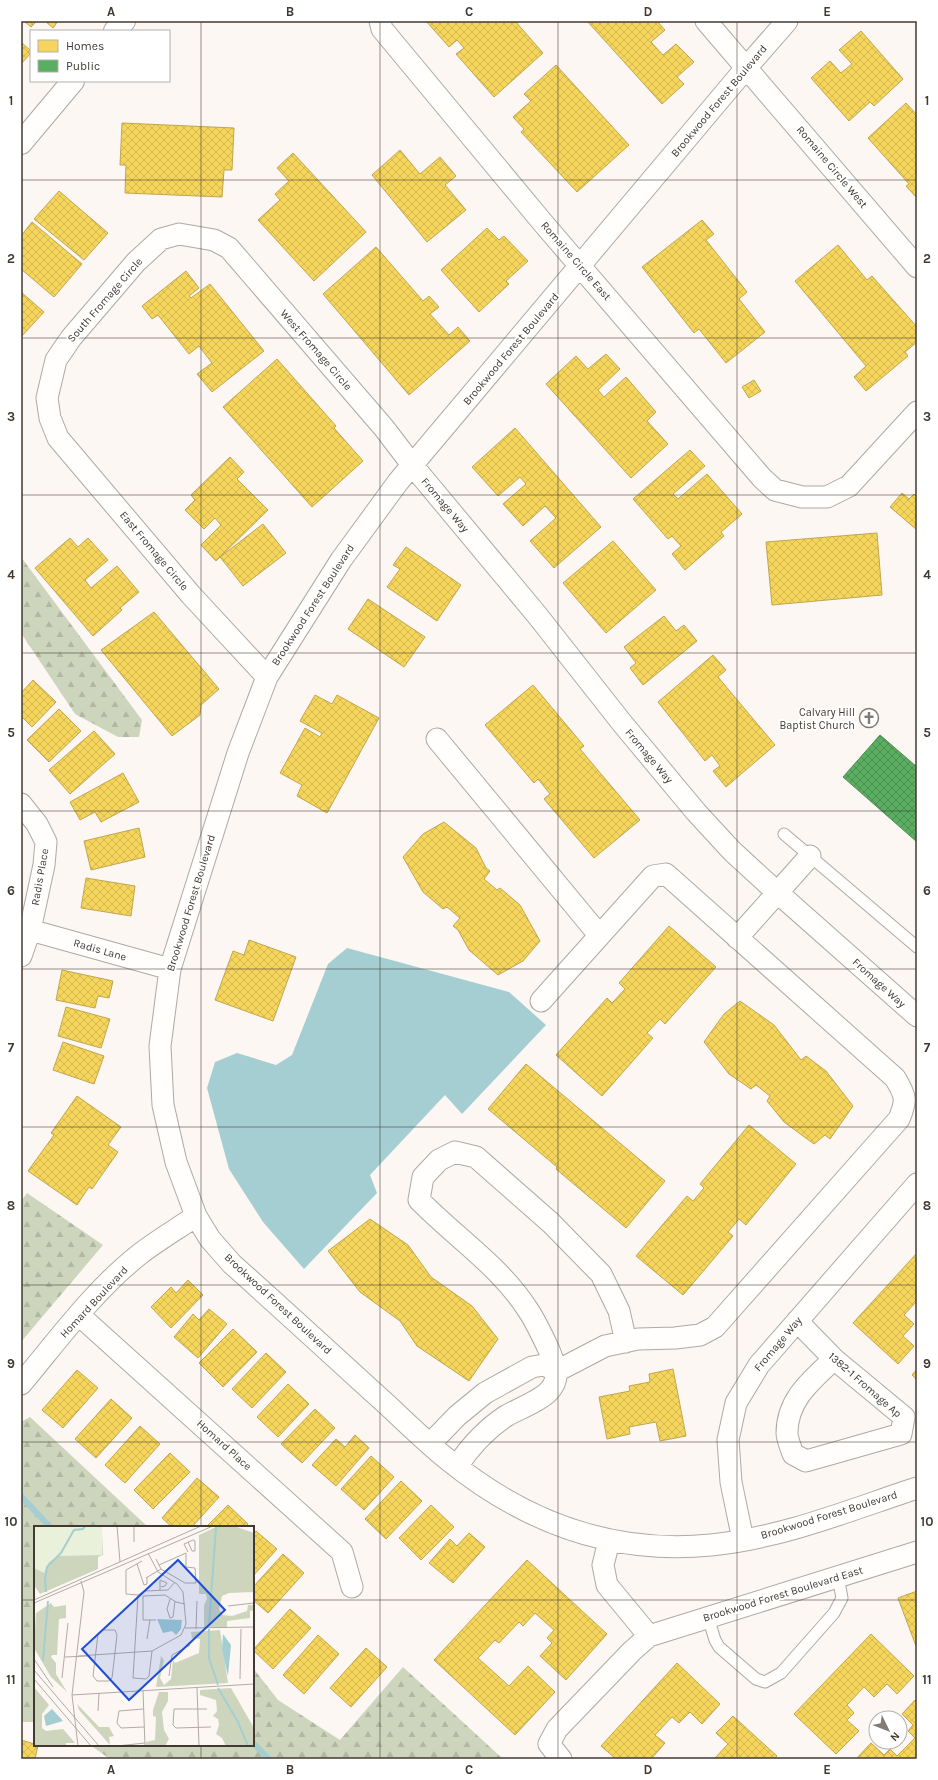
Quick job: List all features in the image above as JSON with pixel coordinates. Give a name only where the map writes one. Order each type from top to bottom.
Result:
[{"type":"street","points":[[116,30],[124,21]]},
{"type":"street","name":"Romaine Circle West","points":[[706,21],[917,267]]},
{"type":"street","name":"Brookwood Forest Boulevard","points":[[787,21],[398,482],[340,560],[267,677],[238,753],[170,969],[160,1046],[163,1105],[176,1162],[196,1216],[210,1239],[232,1264],[430,1444],[498,1495],[540,1518],[576,1532],[610,1541],[653,1546],[710,1545],[742,1540],[787,1530],[917,1488]]},
{"type":"street","name":"Romaine Circle East","points":[[381,25],[538,217],[762,478],[775,490],[802,497],[827,497],[850,486],[917,412]]},
{"type":"street","points":[[21,143],[72,82]]},
{"type":"street","name":"South Fromage Circle","points":[[50,418],[47,398],[56,360],[71,338],[136,262],[161,239],[180,234],[214,240]]},
{"type":"street","name":"West Fromage Circle","points":[[214,240],[229,248],[384,428],[413,466]]},
{"type":"street","name":"East Fromage Circle","points":[[50,418],[58,438],[63,444],[191,595],[267,677]]},
{"type":"street","name":"Fromage Way","points":[[413,466],[537,615],[622,723],[696,812],[732,851],[917,1016]]},
{"type":"street","points":[[437,739],[599,935]]},
{"type":"street","name":"Radis Place","points":[[21,804],[37,824],[46,842],[44,865],[30,930],[21,956]]},
{"type":"street","points":[[737,938],[810,856]]},
{"type":"street","points":[[540,1001],[653,876],[666,874],[895,1078],[904,1092],[906,1104],[900,1119],[716,1327],[700,1335],[676,1338],[638,1339],[604,1346],[557,1371]]},
{"type":"street","name":"Radis Lane","points":[[30,930],[170,969]]},
{"type":"street","points":[[458,1466],[464,1456],[489,1429],[512,1413],[548,1392],[555,1379],[557,1371],[545,1341],[528,1310],[498,1273],[419,1200],[423,1177],[439,1160],[455,1152],[476,1157],[551,1223],[601,1274],[619,1311],[626,1342]]},
{"type":"street","name":"Fromage Way","points":[[742,1540],[731,1482],[728,1440],[736,1403],[759,1365],[917,1184]]},
{"type":"street","name":"Homard Boulevard","points":[[21,1384],[111,1280],[140,1254],[196,1216]]},
{"type":"street","name":"Homard Place","points":[[80,1314],[342,1552],[352,1587]]},
{"type":"street","name":"1382-1 Fromage Ap","points":[[797,1321],[834,1359],[904,1417],[901,1434],[806,1461],[793,1454],[787,1434],[791,1408],[803,1388],[834,1359]]},
{"type":"street","points":[[430,1444],[456,1416],[495,1387],[532,1367],[544,1365],[557,1371]]},
{"type":"street","points":[[495,1387],[512,1413]]},
{"type":"street","points":[[610,1541],[604,1565],[607,1585],[649,1636]]},
{"type":"street","name":"Brookwood Forest Boulevard East","points":[[561,1759],[549,1744],[557,1729],[632,1651],[649,1636],[917,1552]]},
{"type":"lane","points":[[784,834],[917,947]]},
{"type":"lane","points":[[708,1617],[715,1640],[719,1647],[756,1679],[765,1682],[781,1673],[834,1613],[842,1598],[838,1577]]},
{"type":"green space","points":[[21,557],[142,720],[139,737],[118,737],[75,714],[21,633]]},
{"type":"green space","points":[[27,1193],[103,1245],[21,1342],[21,1201]]},
{"type":"green space","points":[[30,1417],[147,1526],[34,1526],[34,1722],[21,1722],[21,1422]]},
{"type":"green space","points":[[403,1667],[503,1759],[110,1759],[91,1746],[254,1746],[254,1669],[278,1700],[340,1740]]},
{"type":"water","points":[[347,948],[509,992],[546,1025],[462,1114],[445,1095],[370,1175],[377,1193],[304,1269],[263,1222],[229,1169],[207,1088],[215,1062],[237,1053],[276,1065],[292,1055],[328,964]]},
{"type":"building: Homes","points":[[24,21],[37,21],[31,27]]},
{"type":"building: Homes","points":[[45,21],[58,21],[53,28]]},
{"type":"building: Homes","points":[[426,21],[515,21],[543,53],[494,97],[456,54],[464,48],[457,40],[449,47]]},
{"type":"building: Homes","points":[[587,21],[633,21],[635,23],[637,21],[657,21],[665,30],[651,42],[663,55],[676,44],[694,62],[677,77],[684,84],[662,104]]},
{"type":"building: Homes","points":[[861,31],[903,79],[874,106],[870,102],[849,121],[811,78],[830,61],[841,73],[852,64],[839,50]]},
{"type":"building: Homes","points":[[21,42],[30,50],[30,54],[21,64]]},
{"type":"building: Homes","points":[[556,65],[629,145],[577,192],[521,132],[524,129],[513,117],[531,101],[524,94]]},
{"type":"building: Homes","points":[[906,103],[917,115],[917,198],[906,186],[909,184],[868,138]]},
{"type":"building: Homes","points":[[122,123],[234,128],[232,170],[224,170],[222,197],[125,193],[126,165],[120,165]]},
{"type":"building: Homes","points":[[400,150],[420,174],[440,157],[456,176],[445,185],[466,210],[427,242],[372,175]]},
{"type":"building: Homes","points":[[293,153],[366,232],[314,281],[258,220],[280,200],[275,194],[289,181],[277,168]]},
{"type":"building: Homes","points":[[59,191],[108,233],[84,260],[34,219]]},
{"type":"building: Homes","points":[[702,220],[714,234],[706,240],[747,292],[739,299],[765,332],[726,363],[699,329],[694,333],[642,267]]},
{"type":"building: Homes","points":[[32,222],[82,264],[54,297],[21,269],[21,236]]},
{"type":"building: Homes","points":[[487,228],[499,240],[504,236],[528,261],[506,281],[509,284],[479,312],[441,270]]},
{"type":"building: Homes","points":[[838,245],[867,280],[872,276],[917,327],[917,342],[905,352],[908,356],[866,391],[854,377],[866,366],[795,281]]},
{"type":"building: Homes","points":[[376,247],[423,301],[429,296],[439,307],[430,314],[449,335],[458,327],[470,341],[409,395],[323,294]]},
{"type":"building: Homes","points":[[186,271],[199,288],[189,296],[191,298],[210,284],[264,351],[212,392],[197,374],[212,363],[199,346],[189,354],[158,315],[152,319],[142,306]]},
{"type":"building: Homes","points":[[21,292],[44,312],[21,337]]},
{"type":"building: Homes","points":[[606,354],[620,369],[598,390],[604,397],[626,377],[656,412],[647,421],[668,444],[631,478],[546,384],[576,356],[588,369]]},
{"type":"building: Homes","points":[[277,359],[336,426],[334,428],[363,461],[312,507],[223,407]]},
{"type":"building: Homes","points":[[754,380],[761,391],[749,398],[742,387]]},
{"type":"building: Homes","points":[[515,428],[601,527],[554,568],[530,541],[556,518],[545,506],[523,526],[503,504],[526,484],[520,477],[498,496],[472,467]]},
{"type":"building: Homes","points":[[690,450],[705,466],[673,494],[678,499],[707,474],[742,514],[721,532],[724,536],[685,570],[672,554],[681,546],[672,536],[668,539],[633,499]]},
{"type":"building: Homes","points":[[230,457],[244,472],[237,479],[268,510],[216,561],[201,545],[221,525],[215,518],[204,529],[185,510],[195,500],[191,495]]},
{"type":"building: Homes","points":[[902,493],[909,499],[914,494],[917,497],[917,530],[890,507]]},
{"type":"building: Homes","points":[[263,524],[286,553],[243,586],[220,557]]},
{"type":"building: Homes","points":[[877,533],[882,595],[772,605],[766,542]]},
{"type":"building: Homes","points":[[70,538],[78,547],[88,538],[108,560],[85,580],[91,588],[117,566],[139,592],[120,608],[122,610],[93,636],[35,568]]},
{"type":"building: Homes","points":[[613,541],[656,590],[606,633],[563,583]]},
{"type":"building: Homes","points":[[406,547],[461,585],[437,621],[387,587],[400,569],[393,565]]},
{"type":"building: Homes","points":[[368,599],[425,637],[404,667],[348,629]]},
{"type":"building: Homes","points":[[154,612],[219,689],[201,705],[200,715],[172,736],[101,650]]},
{"type":"building: Homes","points":[[664,616],[676,631],[684,625],[697,641],[643,685],[630,668],[636,663],[624,647]]},
{"type":"building: Homes","points":[[713,655],[726,670],[718,677],[775,745],[726,787],[713,771],[720,766],[712,755],[705,761],[658,702]]},
{"type":"building: Homes","points":[[33,680],[56,702],[32,727],[23,718],[21,720],[21,693]]},
{"type":"building: Homes","points":[[533,685],[584,746],[580,749],[640,820],[594,858],[544,799],[550,794],[538,779],[534,783],[485,725]]},
{"type":"building: Homes","points":[[315,695],[332,704],[337,695],[379,718],[327,813],[297,796],[302,785],[280,773],[305,728],[320,737],[322,733],[300,721]]},
{"type":"building: Homes","points":[[59,709],[81,731],[49,762],[27,740]]},
{"type":"building: Homes","points":[[94,731],[115,754],[70,794],[49,770]]},
{"type":"building: Homes","points":[[123,773],[139,802],[101,822],[95,812],[80,820],[70,802]]},
{"type":"building: Homes","points":[[444,822],[476,848],[486,868],[490,871],[484,879],[497,890],[500,888],[520,905],[540,941],[523,961],[498,975],[469,950],[458,930],[453,926],[460,918],[447,907],[443,909],[423,892],[403,857],[423,834]]},
{"type":"building: Homes","points":[[139,828],[145,857],[91,870],[84,841]]},
{"type":"building: Homes","points":[[86,878],[135,886],[131,916],[81,908]]},
{"type":"building: Homes","points":[[669,926],[716,967],[665,1024],[660,1019],[647,1033],[653,1038],[602,1096],[556,1055],[607,998],[612,1003],[625,989],[619,983]]},
{"type":"building: Homes","points":[[249,940],[296,957],[273,1021],[215,1000],[233,951],[244,955]]},
{"type":"building: Homes","points":[[62,970],[113,981],[109,998],[98,996],[95,1008],[56,1000]]},
{"type":"building: Homes","points":[[740,1001],[774,1025],[801,1060],[806,1056],[826,1071],[853,1106],[830,1139],[825,1135],[814,1144],[784,1122],[767,1101],[770,1096],[756,1085],[751,1089],[729,1074],[704,1042],[724,1014]]},
{"type":"building: Homes","points":[[66,1007],[110,1019],[101,1048],[58,1036]]},
{"type":"building: Homes","points":[[63,1042],[104,1056],[94,1084],[53,1070]]},
{"type":"building: Homes","points":[[526,1064],[665,1181],[626,1228],[488,1109]]},
{"type":"building: Homes","points":[[77,1096],[121,1127],[108,1145],[118,1152],[92,1189],[89,1187],[77,1205],[28,1171],[54,1135],[51,1133]]},
{"type":"building: Homes","points":[[749,1125],[796,1164],[746,1225],[739,1219],[728,1232],[733,1236],[683,1295],[636,1256],[687,1196],[693,1201],[704,1188],[700,1184]]},
{"type":"building: Homes","points":[[370,1219],[408,1245],[431,1277],[472,1306],[498,1339],[469,1381],[417,1346],[400,1321],[360,1292],[328,1251]]},
{"type":"building: Homes","points":[[917,1253],[917,1301],[904,1315],[914,1324],[903,1336],[914,1346],[898,1364],[853,1323]]},
{"type":"building: Homes","points":[[188,1280],[203,1295],[171,1328],[151,1307],[171,1287],[176,1293]]},
{"type":"building: Homes","points":[[209,1309],[227,1324],[198,1358],[174,1337],[193,1314],[199,1320]]},
{"type":"building: Homes","points":[[233,1329],[257,1352],[223,1387],[199,1363]]},
{"type":"building: Homes","points":[[266,1353],[286,1372],[252,1408],[232,1389]]},
{"type":"building: Homes","points":[[673,1369],[686,1436],[660,1441],[656,1422],[629,1427],[630,1434],[607,1439],[599,1397],[630,1391],[629,1386],[650,1382],[649,1374]]},
{"type":"building: Homes","points":[[917,1369],[917,1380],[912,1375]]},
{"type":"building: Homes","points":[[77,1370],[98,1388],[63,1428],[42,1410]]},
{"type":"building: Homes","points":[[288,1384],[309,1404],[278,1437],[257,1417]]},
{"type":"building: Homes","points":[[111,1399],[132,1418],[96,1458],[75,1439]]},
{"type":"building: Homes","points":[[315,1409],[335,1428],[302,1463],[281,1444]]},
{"type":"building: Homes","points":[[140,1426],[160,1444],[125,1483],[105,1465]]},
{"type":"building: Homes","points":[[355,1435],[369,1448],[336,1486],[312,1465],[336,1439],[345,1447]]},
{"type":"building: Homes","points":[[170,1453],[190,1472],[153,1509],[134,1490]]},
{"type":"building: Homes","points":[[371,1456],[394,1477],[364,1510],[341,1489]]},
{"type":"building: Homes","points":[[197,1478],[219,1497],[193,1526],[171,1526],[162,1518]]},
{"type":"building: Homes","points":[[401,1481],[422,1501],[386,1539],[365,1519]]},
{"type":"building: Homes","points":[[228,1505],[248,1524],[246,1526],[207,1526]]},
{"type":"building: Homes","points":[[431,1505],[454,1527],[421,1560],[399,1538]]},
{"type":"building: Homes","points":[[256,1531],[277,1549],[254,1575],[254,1534]]},
{"type":"building: Homes","points":[[469,1533],[485,1547],[453,1583],[429,1563],[450,1539],[457,1546]]},
{"type":"building: Homes","points":[[283,1554],[304,1573],[268,1613],[254,1601],[254,1586]]},
{"type":"building: Homes","points":[[527,1560],[607,1634],[566,1680],[540,1656],[552,1643],[547,1638],[554,1630],[535,1613],[523,1626],[519,1622],[499,1643],[495,1640],[478,1658],[509,1686],[528,1666],[555,1692],[515,1735],[434,1660]]},
{"type":"building: Homes","points":[[917,1591],[917,1645],[916,1646],[898,1598]]},
{"type":"building: Homes","points":[[290,1609],[311,1628],[273,1669],[254,1651],[254,1649]]},
{"type":"building: Homes","points":[[871,1634],[914,1676],[897,1694],[887,1684],[874,1697],[864,1687],[847,1705],[854,1713],[847,1720],[859,1731],[836,1754],[794,1714]]},
{"type":"building: Homes","points":[[318,1635],[339,1654],[304,1694],[283,1675]]},
{"type":"building: Homes","points":[[366,1648],[387,1667],[351,1707],[330,1688]]},
{"type":"building: Homes","points":[[677,1663],[720,1704],[702,1724],[690,1712],[679,1723],[672,1717],[655,1735],[665,1743],[652,1758],[653,1759],[616,1759],[601,1746]]},
{"type":"building: Homes","points":[[917,1698],[917,1759],[856,1759],[868,1746],[868,1750],[879,1750],[884,1755],[889,1750],[897,1756],[903,1750],[908,1750],[908,1745],[915,1738],[908,1731],[913,1725],[908,1720],[908,1710],[906,1710]]},
{"type":"building: Homes","points":[[733,1716],[777,1756],[774,1759],[716,1759],[715,1758],[728,1744],[716,1733]]},
{"type":"building: Homes","points":[[21,1740],[34,1744],[34,1746],[38,1746],[35,1759],[21,1759]]},
{"type":"building: Public","points":[[880,735],[917,767],[917,842],[843,777]]},
{"type":"waterway","points":[[21,1496],[49,1526]]},
{"type":"waterway","points":[[254,1744],[269,1759]]},
{"type":"place","name":"Calvary Hill Baptist Church","points":[[869,718]]}]
